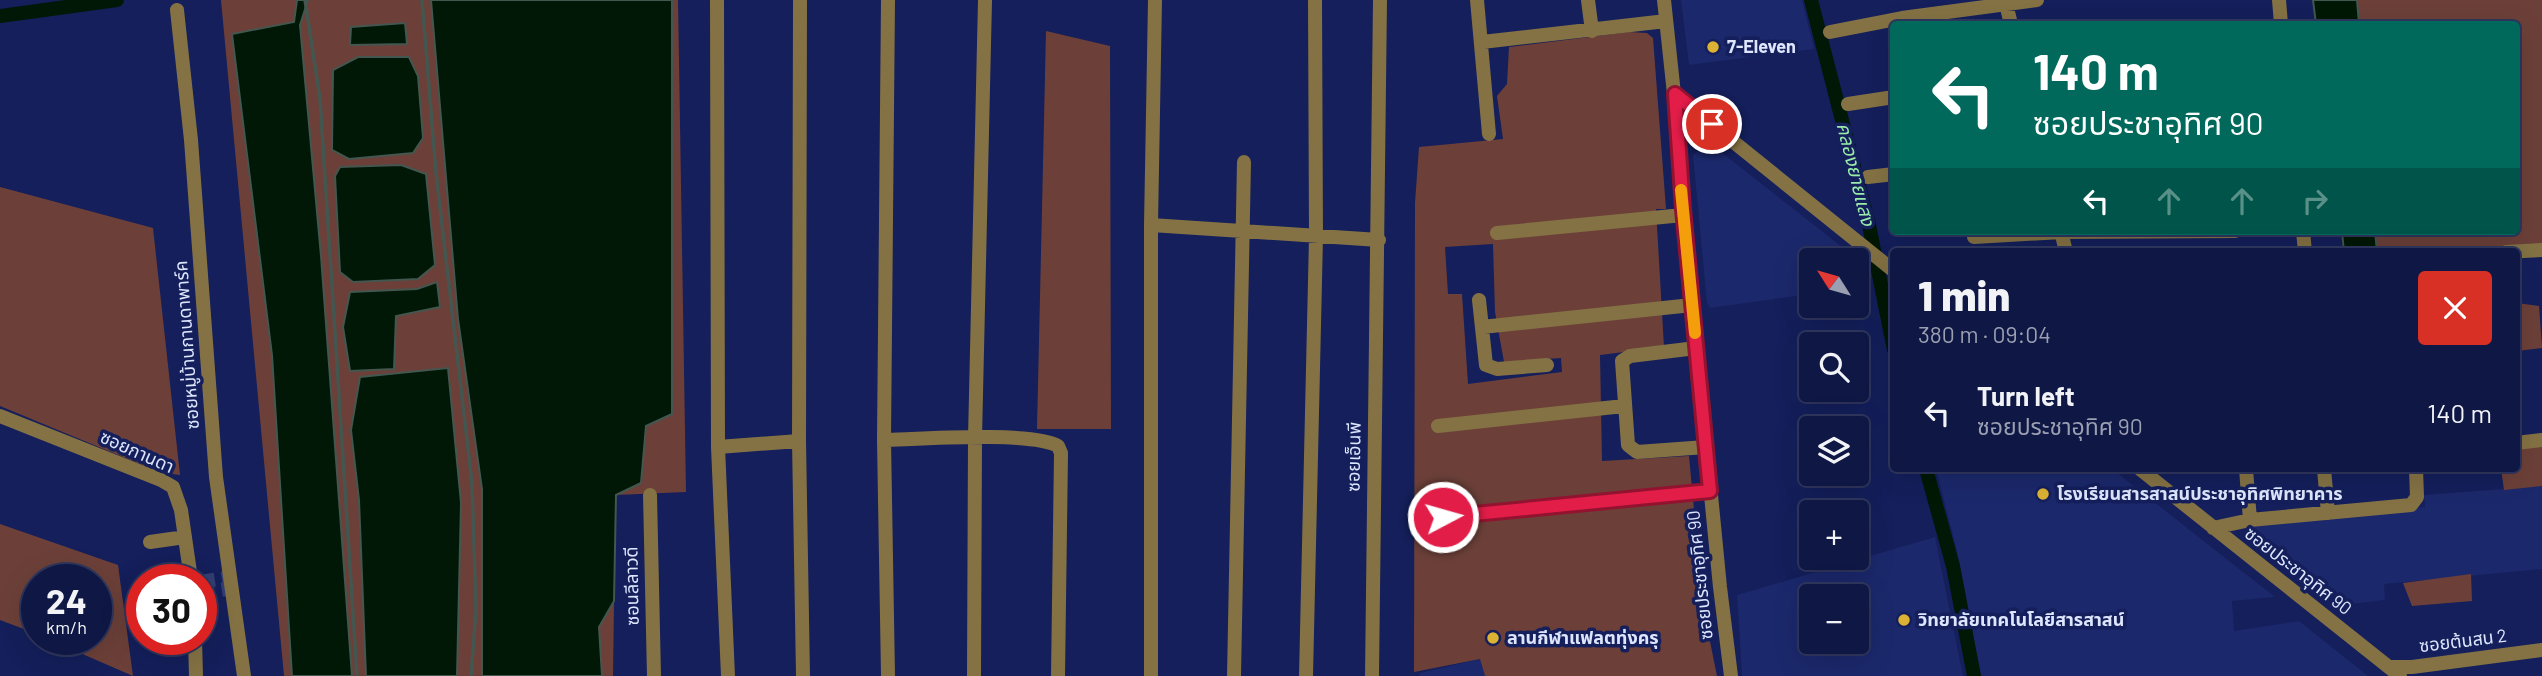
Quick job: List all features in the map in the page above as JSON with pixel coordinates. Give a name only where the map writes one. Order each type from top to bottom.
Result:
[{"type":"street","points":[[717,0],[718,447],[728,676]]},
{"type":"street","points":[[800,0],[799,441],[803,676]]},
{"type":"street","points":[[888,0],[884,440],[888,676]]},
{"type":"street","points":[[974,676],[975,438],[985,0]]},
{"type":"street","points":[[1151,676],[1151,225],[1155,0]]},
{"type":"street","points":[[1306,676],[1316,237],[1315,0]]},
{"type":"street","name":"ซอยเอ็นพี","points":[[1372,676],[1380,0]]},
{"type":"street","points":[[1477,0],[1489,134]]},
{"type":"street","points":[[1588,0],[1591,30]]},
{"type":"street","name":"ซอยประชาอุทิศ 90","points":[[1664,0],[1675,94],[1683,215],[1710,491],[1731,676]]},
{"type":"street","points":[[1830,32],[2005,2],[2037,0]]},
{"type":"street","points":[[2279,0],[2281,21]]},
{"type":"street","points":[[2005,2],[2010,21]]},
{"type":"street","name":"ซอยหมู่บ้านกานดาพาร์ค","points":[[177,10],[191,140],[216,477],[244,676]]},
{"type":"street","points":[[1482,42],[1665,21]]},
{"type":"street","points":[[1675,94],[1890,268]]},
{"type":"street","points":[[1848,103],[1890,98]]},
{"type":"street","points":[[1234,676],[1244,162]]},
{"type":"street","points":[[1868,177],[1890,174]]},
{"type":"street","points":[[1497,233],[1683,215]]},
{"type":"street","points":[[1151,225],[1379,240]]},
{"type":"street","points":[[1974,237],[2003,235]]},
{"type":"street","points":[[2520,251],[2542,250]]},
{"type":"street","points":[[1479,300],[1486,365],[1497,369],[1547,365]]},
{"type":"street","points":[[1482,327],[1692,305]]},
{"type":"street","points":[[1696,348],[1630,356],[1622,361],[1624,406],[1628,445],[1637,452],[1706,447]]},
{"type":"street","points":[[1438,426],[1624,406]]},
{"type":"street","name":"ซอยกานดา","points":[[0,416],[173,486],[181,510],[189,564]]},
{"type":"street","points":[[884,440],[975,438],[1042,441],[1058,446],[1061,453],[1058,676]]},
{"type":"street","points":[[2520,443],[2542,440]]},
{"type":"street","points":[[718,447],[799,441]]},
{"type":"street","name":"ซอยประชาอุทิศ 90","points":[[2144,472],[2394,671]]},
{"type":"street","points":[[2246,472],[2250,520]]},
{"type":"street","points":[[2324,472],[2328,513]]},
{"type":"street","points":[[2213,528],[2250,520],[2411,505],[2417,497],[2416,472]]},
{"type":"street","points":[[1443,517],[1710,491]]},
{"type":"street","name":"ซอนลีลาวดี","points":[[650,495],[654,676]]},
{"type":"street","points":[[150,542],[185,537]]},
{"type":"street","name":"ซอยต้นสน 2","points":[[2394,671],[2542,650]]},
{"type":"street","points":[[195,655],[196,676]]},
{"type":"shaded area","points":[[221,0],[297,0],[294,22],[232,35],[272,355],[292,676],[284,676]]},
{"type":"shaded area","points":[[297,0],[308,0],[300,25],[321,256],[352,676],[292,676],[272,355],[232,34],[294,22]]},
{"type":"shaded area","points":[[308,0],[431,0],[458,319],[482,489],[482,676],[457,676],[461,503],[448,368],[351,430],[359,500],[367,676],[352,676],[321,256],[300,25]],"holes":[[[417,289],[440,307],[396,316],[350,292]]]},
{"type":"shaded area","points":[[431,0],[672,0],[672,414],[646,426],[641,483],[616,495],[614,601],[599,627],[602,676],[482,676],[482,489],[458,319]]},
{"type":"shaded area","points":[[672,0],[678,0],[686,492],[616,495],[641,483],[646,426],[672,414]]},
{"type":"shaded area","points":[[1681,0],[1802,0],[1814,49],[1689,65]]},
{"type":"shaded area","points":[[2313,0],[2357,0],[2359,21],[2316,21]]},
{"type":"shaded area","points":[[2357,0],[2542,0],[2542,255],[2520,252],[2520,248],[2377,248],[2375,235],[2520,235],[2520,21],[2359,21]]},
{"type":"shaded area","points":[[405,23],[407,44],[350,45],[351,27]]},
{"type":"shaded area","points":[[1046,31],[1110,46],[1111,429],[1037,429]]},
{"type":"shaded area","points":[[1629,32],[1647,33],[1653,38],[1666,209],[1656,209],[1664,347],[1600,355],[1602,461],[1689,456],[1703,607],[1717,676],[1485,676],[1480,659],[1414,672],[1415,203],[1419,147],[1503,139],[1497,96],[1507,84],[1509,47]],"holes":[[[1493,244],[1495,312],[1504,362],[1561,358],[1562,372],[1468,384],[1462,294],[1448,294],[1445,247]]]},
{"type":"shaded area","points":[[358,57],[409,57],[418,76],[423,138],[413,153],[349,159],[332,150],[333,70]]},
{"type":"shaded area","points":[[1702,148],[1721,152],[1843,248],[1799,248],[1799,296],[1710,308],[1707,303],[1693,155]]},
{"type":"shaded area","points":[[401,165],[426,174],[435,265],[418,279],[353,282],[340,272],[335,176],[340,167]]},
{"type":"shaded area","points":[[0,187],[153,228],[180,475],[159,472],[0,406]]},
{"type":"shaded area","points":[[2342,235],[2375,235],[2377,248],[2344,248]]},
{"type":"shaded area","points":[[437,282],[440,307],[396,316],[394,369],[350,371],[343,327],[350,292],[417,289]]},
{"type":"shaded area","points":[[2520,303],[2539,306],[2542,348],[2520,351]]},
{"type":"shaded area","points":[[448,368],[461,503],[457,676],[366,676],[359,500],[351,430],[360,377]]},
{"type":"shaded area","points":[[2542,446],[2542,486],[2504,490],[2501,472],[2520,472],[2520,448]]},
{"type":"shaded area","points":[[1937,472],[2116,472],[2275,597],[2232,601],[2234,631],[2299,621],[2368,676],[1981,676],[1956,547]]},
{"type":"shaded area","points":[[2542,486],[2542,569],[2384,584],[2385,600],[2342,605],[2240,525],[2425,507],[2424,495]]},
{"type":"shaded area","points":[[0,524],[118,565],[126,624],[126,655],[130,655],[133,676],[85,655],[112,655],[112,564],[21,564],[21,628],[0,620]]},
{"type":"shaded area","name":"วิทยาลัยเทคโนโลยีสารสาสน์","points":[[1935,537],[1963,676],[1742,676],[1737,595],[1822,570],[1869,570],[1869,556]]},
{"type":"shaded area","points":[[2471,574],[2472,601],[2412,606],[2403,583]]},
{"type":"shaded area","points":[[614,601],[613,676],[602,676],[599,627]]},
{"type":"shaded area","points":[[1480,659],[1485,676],[1419,676],[1420,673]]},
{"type":"waterway","points":[[0,16],[117,0]]},
{"type":"waterway","points":[[305,0],[320,99],[357,676]]},
{"type":"waterway","points":[[422,0],[436,173],[472,483],[476,610],[471,676]]},
{"type":"waterway","name":"คลองยายแสง","points":[[1811,0],[1869,225],[1890,330]]},
{"type":"waterway","name":"คลองยายแสง","points":[[1927,472],[1953,566],[1974,676]]},
{"type":"tunnel","points":[[217,579],[231,577]]},
{"type":"tunnel","points":[[217,590],[233,588]]},
{"type":"slow traffic","points":[[1681,190],[1695,333]]},
{"type":"place","name":"7-Eleven","points":[[1713,47]]},
{"type":"place","name":"โรงเรียนสารสาสน์ประชาอุทิศพิทยาคาร","points":[[2043,494]]},
{"type":"place","name":"วิทยาลัยเทคโนโลยีสารสาสน์","points":[[1904,620]]},
{"type":"place","name":"ลานกีฬาแฟลตทุ่งครุ","points":[[1493,638]]},
{"type":"route","points":[[1443,517],[1710,491],[1683,209],[1675,94],[1712,124]]}]
